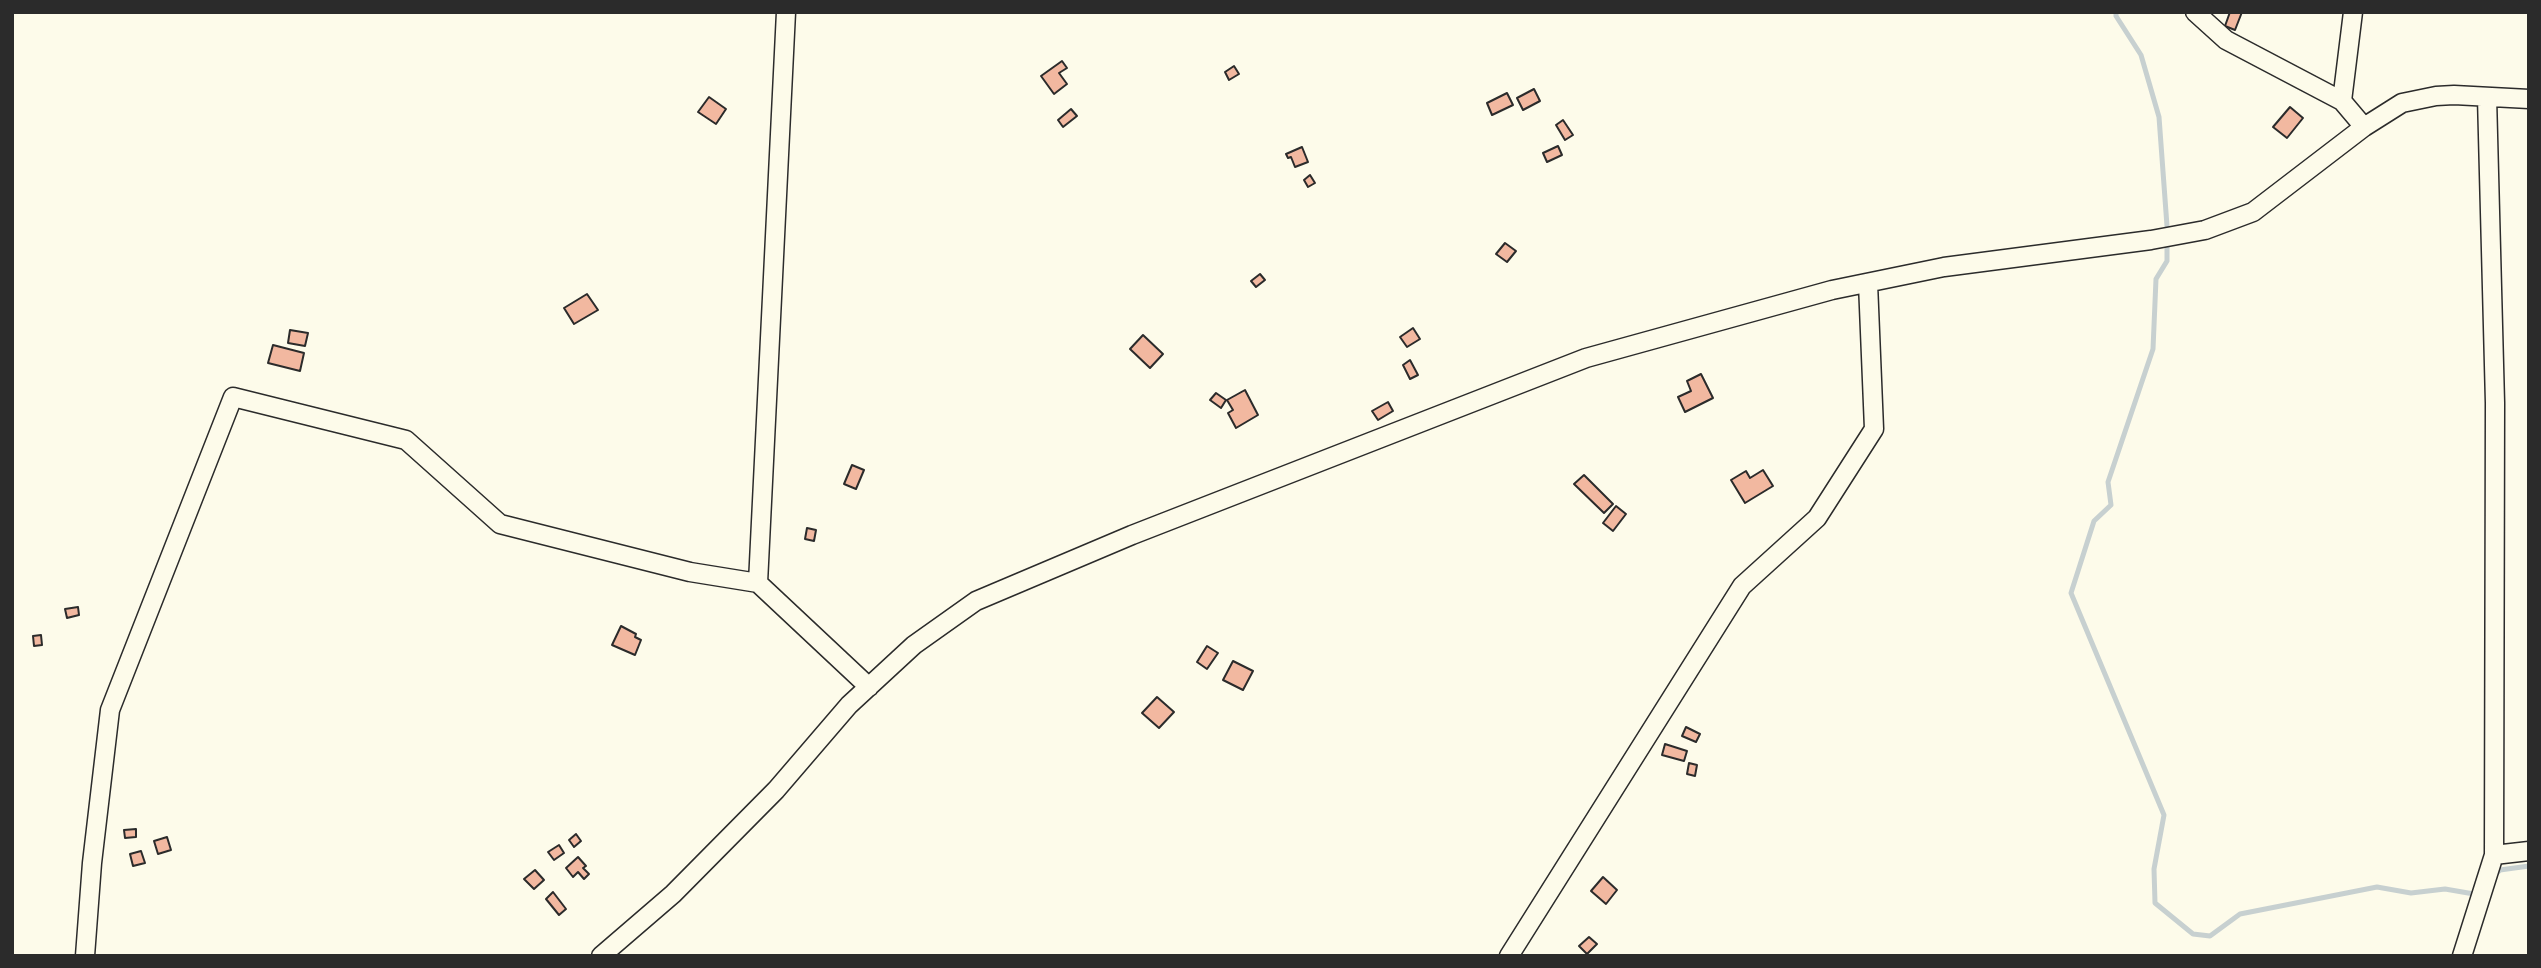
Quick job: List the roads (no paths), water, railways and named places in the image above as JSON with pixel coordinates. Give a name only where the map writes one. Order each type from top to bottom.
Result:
[{"type":"street","points":[[758,583],[786,12]]},
{"type":"street","points":[[2195,12],[2226,40],[2342,100],[2364,127]]},
{"type":"street","points":[[2342,100],[2353,12]]},
{"type":"street","points":[[601,956],[673,894],[776,790],[849,705],[914,645],[976,601],[1132,535],[1586,358],[1832,290],[1944,267],[2151,240],[2205,230],[2253,212],[2364,127],[2402,103],[2435,96],[2529,99]]},
{"type":"street","points":[[2462,956],[2494,855],[2495,403],[2487,97]]},
{"type":"street","points":[[1509,956],[1742,586],[1817,518],[1874,429],[1867,283]]},
{"type":"street","points":[[85,956],[92,863],[110,710],[233,397],[406,440],[500,524],[691,572],[758,583],[869,687]]},
{"type":"street","points":[[2494,855],[2529,851]]},
{"type":"waterway","points":[[2116,12],[2141,55],[2159,117],[2167,226]]},
{"type":"waterway","points":[[2167,246],[2167,261],[2156,279],[2153,349],[2108,482],[2111,505],[2094,521],[2071,593],[2164,815],[2154,869],[2155,903],[2193,934],[2210,936],[2240,914],[2377,887],[2411,893],[2445,889],[2474,894],[2477,891]]},
{"type":"waterway","points":[[2492,877],[2500,870],[2529,866]]}]
